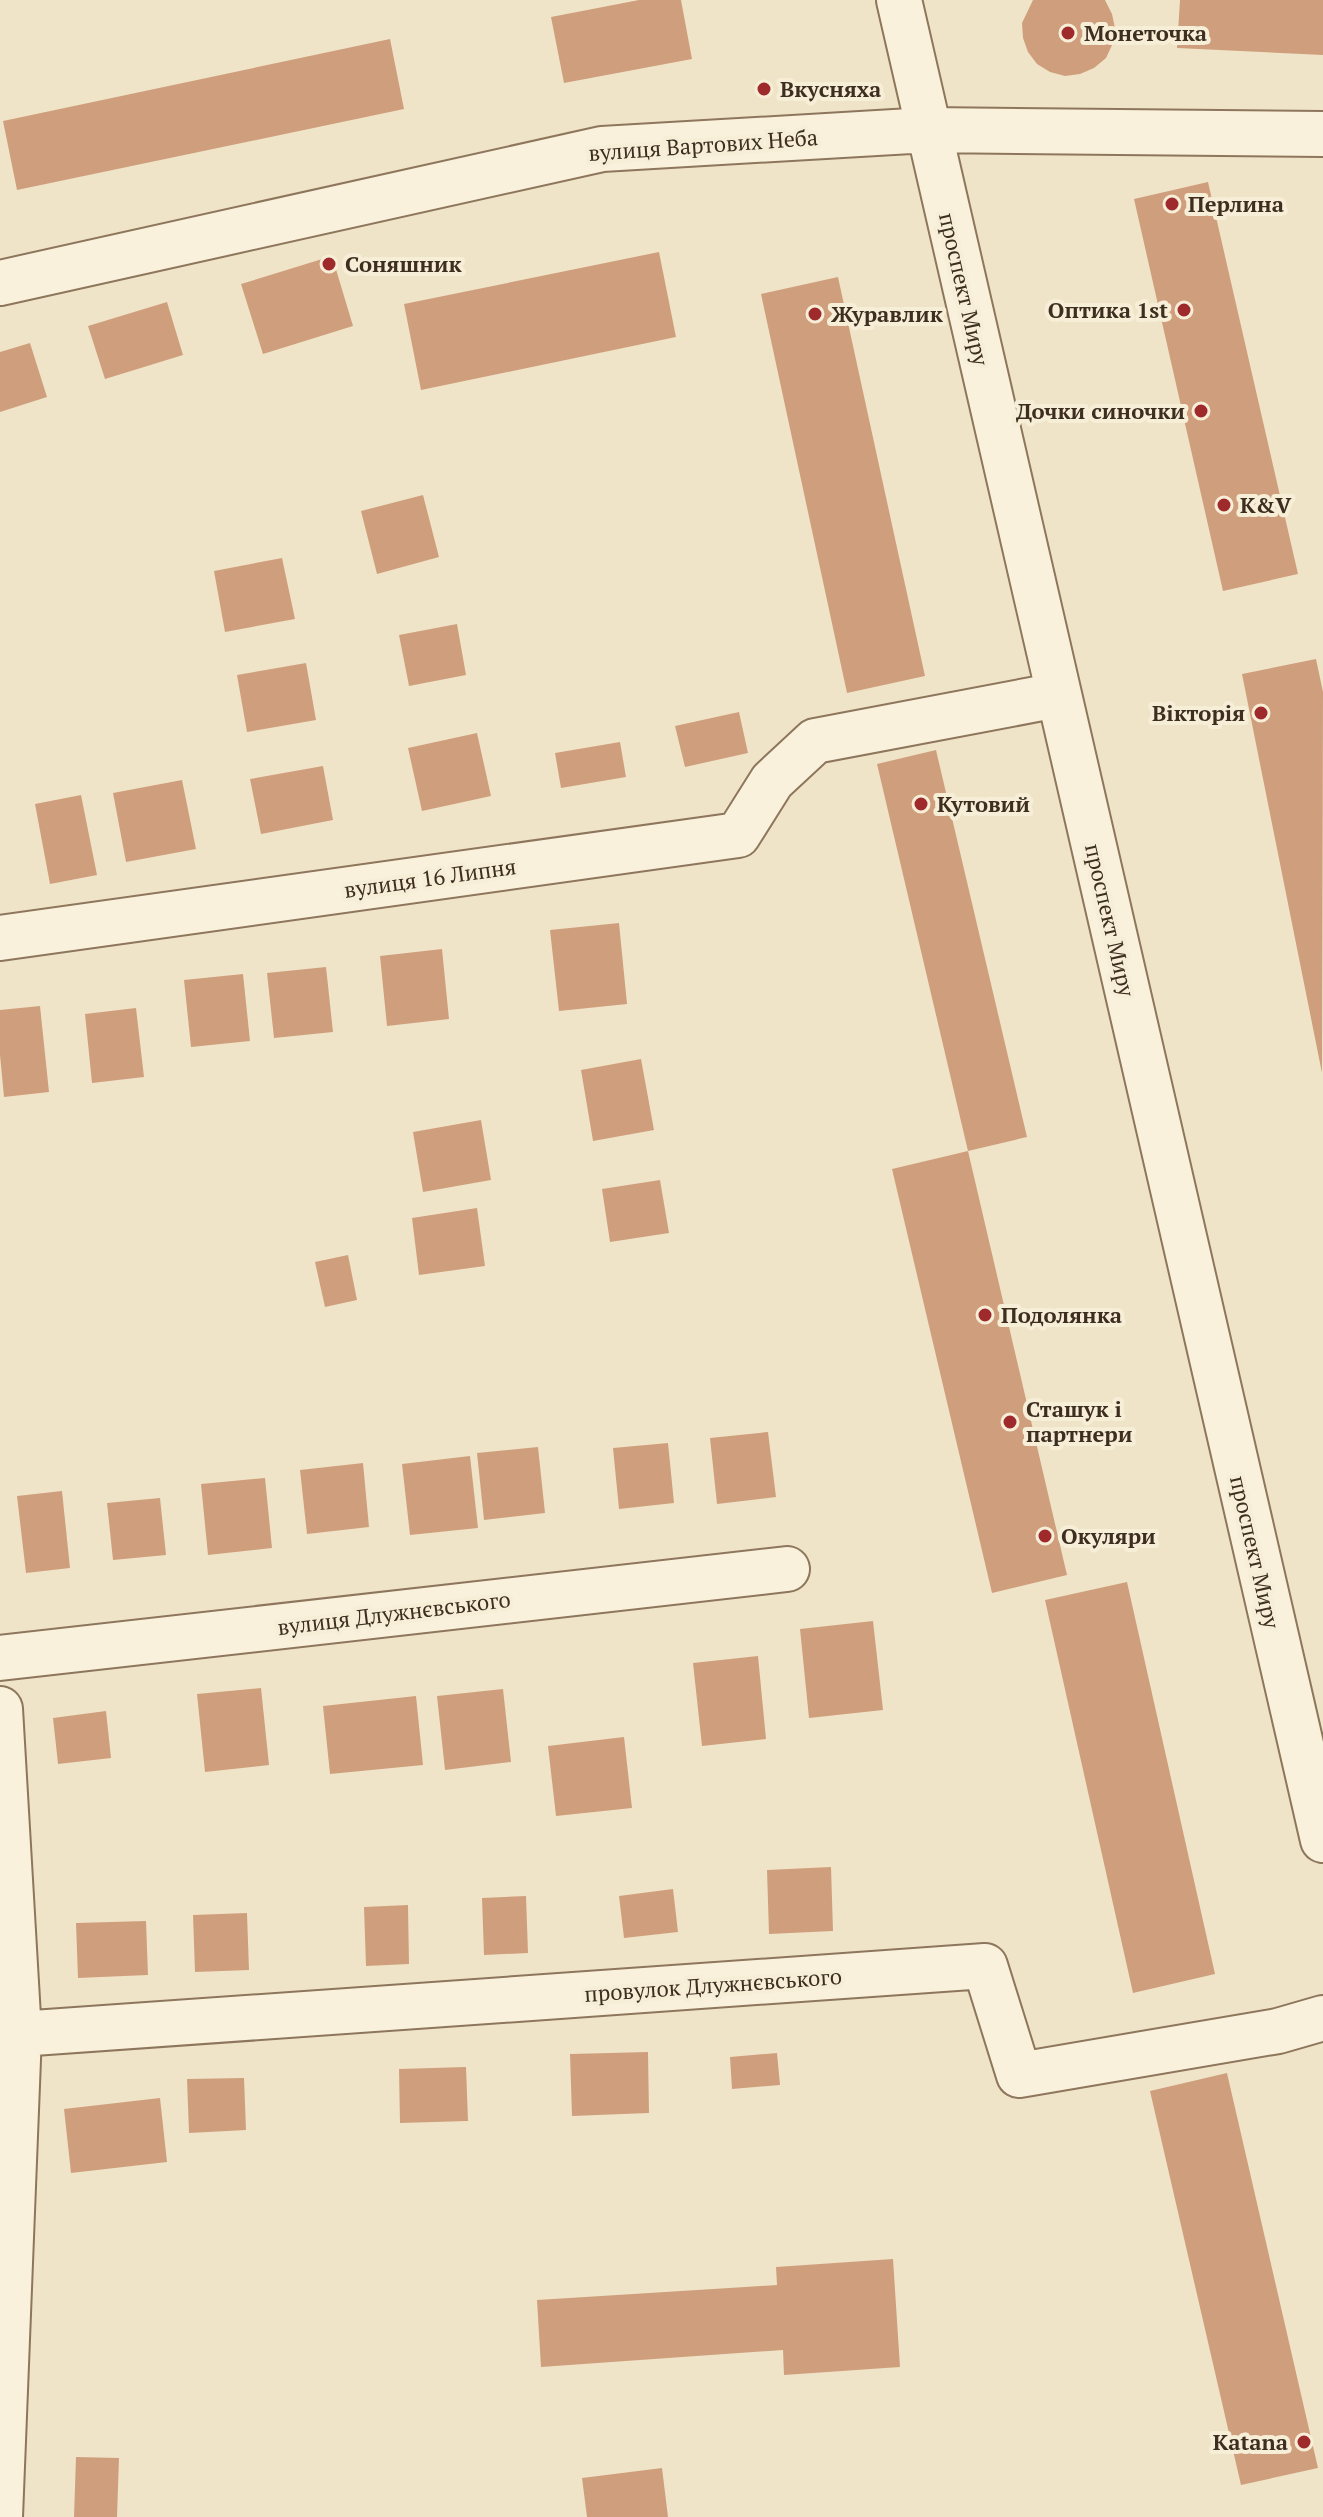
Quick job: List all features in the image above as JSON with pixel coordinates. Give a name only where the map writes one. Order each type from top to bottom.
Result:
[{"type":"street","name":"проспект Миру","points":[[899,0],[1323,1840]]},
{"type":"street","name":"вулиця Вартових Неба","points":[[0,283],[602,149],[928,130],[1323,134]]},
{"type":"street","name":"вулиця 16 Липня","points":[[0,938],[738,835],[772,781],[815,741],[1058,695]]},
{"type":"street","name":"вулиця Длужнєвського","points":[[0,1658],[787,1569]]},
{"type":"street","points":[[0,1709],[19,2034],[0,2517]]},
{"type":"street","name":"провулок Длужнєвського","points":[[19,2034],[985,1966],[1019,2075],[1278,2031],[1323,2018]]},
{"type":"building","points":[[639,0],[681,0],[692,59],[564,83],[551,17]]},
{"type":"building","name":"Монеточка","points":[[1033,0],[1105,0],[1115,28],[1106,58],[1094,68],[1065,76],[1037,64],[1028,52],[1022,23]]},
{"type":"building","points":[[1180,0],[1323,0],[1323,55],[1177,48]]},
{"type":"building","points":[[390,39],[404,109],[17,190],[3,121]]},
{"type":"building","points":[[1208,182],[1298,574],[1223,591],[1134,199]]},
{"type":"building","points":[[659,252],[676,337],[421,390],[404,304]]},
{"type":"building","points":[[332,256],[353,326],[263,354],[241,284]]},
{"type":"building","points":[[838,277],[925,676],[847,693],[761,294]]},
{"type":"building","points":[[167,302],[183,355],[105,379],[88,326]]},
{"type":"building","points":[[30,343],[47,397],[0,412],[0,352]]},
{"type":"building","points":[[423,495],[439,557],[377,574],[361,511]]},
{"type":"building","points":[[282,558],[295,619],[225,632],[214,571]]},
{"type":"building","points":[[457,624],[466,675],[409,686],[399,635]]},
{"type":"building","points":[[1316,659],[1323,692],[1322,1073],[1242,674]]},
{"type":"building","points":[[306,663],[316,720],[247,732],[237,675]]},
{"type":"building","points":[[739,712],[748,753],[685,767],[675,726]]},
{"type":"building","points":[[477,733],[491,796],[422,811],[408,748]]},
{"type":"building","points":[[620,742],[626,777],[561,788],[555,753]]},
{"type":"building","points":[[936,750],[1027,1137],[968,1151],[877,764]]},
{"type":"building","points":[[323,766],[333,820],[261,834],[250,779]]},
{"type":"building","points":[[182,780],[196,849],[126,862],[113,793]]},
{"type":"building","points":[[81,795],[97,875],[50,884],[35,804]]},
{"type":"building","points":[[619,923],[627,1004],[559,1011],[550,930]]},
{"type":"building","points":[[442,949],[449,1019],[387,1026],[380,956]]},
{"type":"building","points":[[326,967],[333,1032],[274,1038],[267,973]]},
{"type":"building","points":[[243,974],[250,1041],[191,1047],[184,980]]},
{"type":"building","points":[[40,1006],[49,1092],[4,1097],[0,1010]]},
{"type":"building","points":[[136,1008],[144,1077],[92,1083],[85,1014]]},
{"type":"building","points":[[641,1059],[654,1130],[593,1141],[581,1070]]},
{"type":"building","points":[[481,1120],[491,1180],[423,1192],[413,1132]]},
{"type":"building","points":[[968,1151],[1067,1575],[992,1593],[892,1169]]},
{"type":"building","points":[[660,1180],[669,1233],[610,1242],[602,1189]]},
{"type":"building","points":[[477,1208],[485,1266],[419,1275],[412,1218]]},
{"type":"building","points":[[348,1255],[357,1300],[325,1307],[315,1262]]},
{"type":"building","points":[[768,1432],[776,1497],[717,1504],[710,1438]]},
{"type":"building","points":[[668,1443],[674,1503],[619,1509],[613,1448]]},
{"type":"building","points":[[538,1447],[545,1513],[484,1520],[477,1453]]},
{"type":"building","points":[[470,1456],[478,1528],[410,1535],[402,1464]]},
{"type":"building","points":[[363,1463],[369,1527],[307,1534],[300,1470]]},
{"type":"building","points":[[265,1478],[272,1548],[208,1555],[201,1484]]},
{"type":"building","points":[[62,1491],[70,1568],[26,1573],[17,1496]]},
{"type":"building","points":[[160,1498],[166,1555],[113,1560],[107,1503]]},
{"type":"building","points":[[1127,1582],[1215,1974],[1133,1993],[1045,1600]]},
{"type":"building","points":[[873,1621],[883,1710],[809,1718],[800,1629]]},
{"type":"building","points":[[758,1656],[766,1739],[702,1746],[693,1663]]},
{"type":"building","points":[[261,1688],[269,1765],[205,1772],[197,1694]]},
{"type":"building","points":[[503,1689],[511,1762],[445,1770],[437,1696]]},
{"type":"building","points":[[416,1696],[423,1765],[330,1774],[323,1706]]},
{"type":"building","points":[[106,1711],[111,1758],[58,1764],[53,1718]]},
{"type":"building","points":[[624,1737],[632,1808],[556,1816],[548,1746]]},
{"type":"building","points":[[831,1867],[833,1931],[769,1934],[767,1870]]},
{"type":"building","points":[[673,1889],[678,1932],[624,1938],[619,1896]]},
{"type":"building","points":[[526,1896],[528,1953],[484,1955],[482,1898]]},
{"type":"building","points":[[408,1905],[409,1964],[366,1966],[364,1907]]},
{"type":"building","points":[[247,1913],[249,1970],[195,1972],[193,1915]]},
{"type":"building","points":[[146,1921],[148,1975],[78,1978],[76,1923]]},
{"type":"building","points":[[648,2052],[649,2113],[572,2116],[570,2054]]},
{"type":"building","points":[[777,2053],[780,2085],[732,2089],[730,2057]]},
{"type":"building","points":[[466,2067],[468,2121],[400,2123],[399,2069]]},
{"type":"building","points":[[1227,2073],[1318,2468],[1241,2485],[1150,2091]]},
{"type":"building","points":[[244,2078],[246,2130],[189,2133],[187,2079]]},
{"type":"building","points":[[160,2098],[167,2162],[71,2173],[64,2109]]},
{"type":"building","points":[[893,2259],[900,2367],[784,2375],[783,2350],[541,2367],[537,2300],[777,2285],[776,2267]]},
{"type":"building","points":[[76,2457],[119,2458],[117,2517],[74,2517]]},
{"type":"building","points":[[662,2468],[668,2517],[587,2517],[582,2478]]},
{"type":"place","name":"Монеточка","points":[[1068,33]]},
{"type":"place","name":"Вкусняха","points":[[764,89]]},
{"type":"place","name":"Перлина","points":[[1172,204]]},
{"type":"place","name":"Соняшник","points":[[329,264]]},
{"type":"place","name":"Оптика 1st","points":[[1184,310]]},
{"type":"place","name":"Журавлик","points":[[815,314]]},
{"type":"place","name":"Дочки синочки","points":[[1201,411]]},
{"type":"place","name":"K&V","points":[[1224,505]]},
{"type":"place","name":"Вікторія","points":[[1261,713]]},
{"type":"place","name":"Кутовий","points":[[921,804]]},
{"type":"place","name":"Подолянка","points":[[985,1315]]},
{"type":"place","name":"Сташук і партнери","points":[[1010,1422]]},
{"type":"place","name":"Окуляри","points":[[1045,1536]]},
{"type":"place","name":"Katana","points":[[1304,2442]]}]
